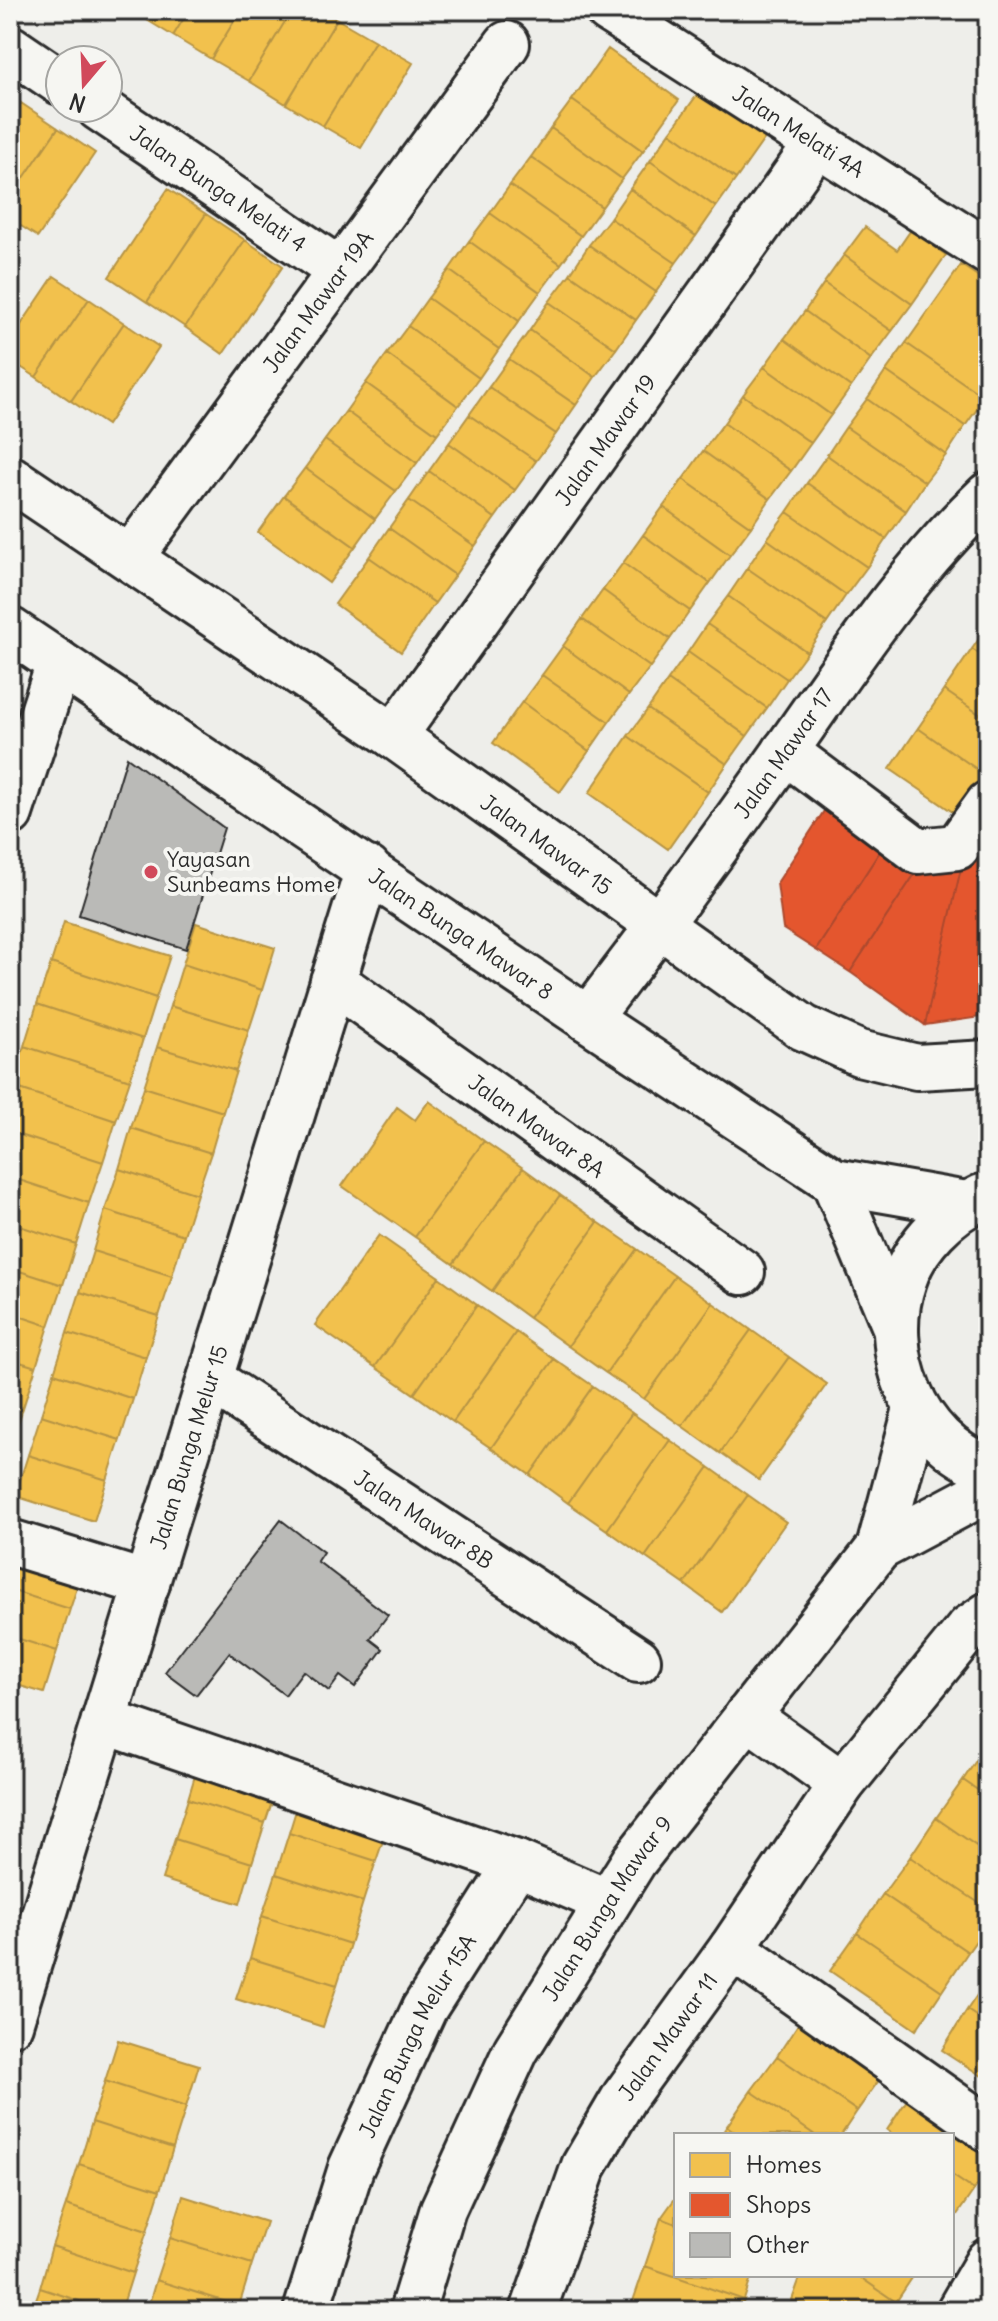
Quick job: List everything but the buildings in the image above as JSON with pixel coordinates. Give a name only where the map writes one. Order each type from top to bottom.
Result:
[{"type":"street","name":"Jalan Melati 4A","points":[[608,10],[988,252]]},
{"type":"street","name":"Jalan Mawar 19A","points":[[130,558],[507,44]]},
{"type":"street","points":[[10,48],[44,71]]},
{"type":"street","name":"Jalan Bunga Melati 4","points":[[123,124],[339,270]]},
{"type":"street","name":"Jalan Mawar 19","points":[[394,736],[817,144]]},
{"type":"street","name":"Jalan Mawar 15","points":[[10,478],[394,736],[804,1028],[859,1053],[917,1067],[988,1063]]},
{"type":"street","name":"Jalan Mawar 17","points":[[588,1019],[660,926],[882,614],[988,495]]},
{"type":"street","name":"Jalan Bunga Mawar 8","points":[[10,630],[834,1181],[977,1199]]},
{"type":"street","points":[[10,813],[17,764],[59,663]]},
{"type":"street","points":[[785,751],[918,851],[957,847],[988,804]]},
{"type":"street","name":"Jalan Bunga Melur 15","points":[[10,2024],[368,869]]},
{"type":"street","name":"Jalan Mawar 8A","points":[[333,981],[742,1272]]},
{"type":"street","points":[[834,1181],[895,1327],[900,1370],[916,1409],[942,1440],[975,1464],[988,1468]]},
{"type":"street","points":[[895,1327],[904,1279],[928,1236],[977,1199]]},
{"type":"street","name":"Jalan Mawar 8B","points":[[210,1379],[638,1660]]},
{"type":"street","name":"Jalan Bunga Mawar 9","points":[[412,2311],[443,2209],[516,2050],[634,1861],[879,1548],[916,1409]]},
{"type":"street","name":"Jalan Bunga Mawar 9","points":[[879,1548],[988,1490]]},
{"type":"street","points":[[10,1542],[147,1584]]},
{"type":"street","name":"Jalan Mawar 11","points":[[533,2311],[584,2166],[625,2096],[732,1948],[842,1784],[969,1628],[988,1615]]},
{"type":"street","points":[[747,1716],[842,1784]]},
{"type":"street","points":[[104,1721],[517,1863],[608,1902]]},
{"type":"street","name":"Jalan Bunga Melur 15A","points":[[306,2311],[351,2168],[424,2009],[517,1863]]},
{"type":"street","points":[[732,1948],[988,2129]]},
{"type":"street","points":[[959,2311],[988,2261]]},
{"type":"place","name":"Yayasan Sunbeams Home","points":[[151,872]]}]
